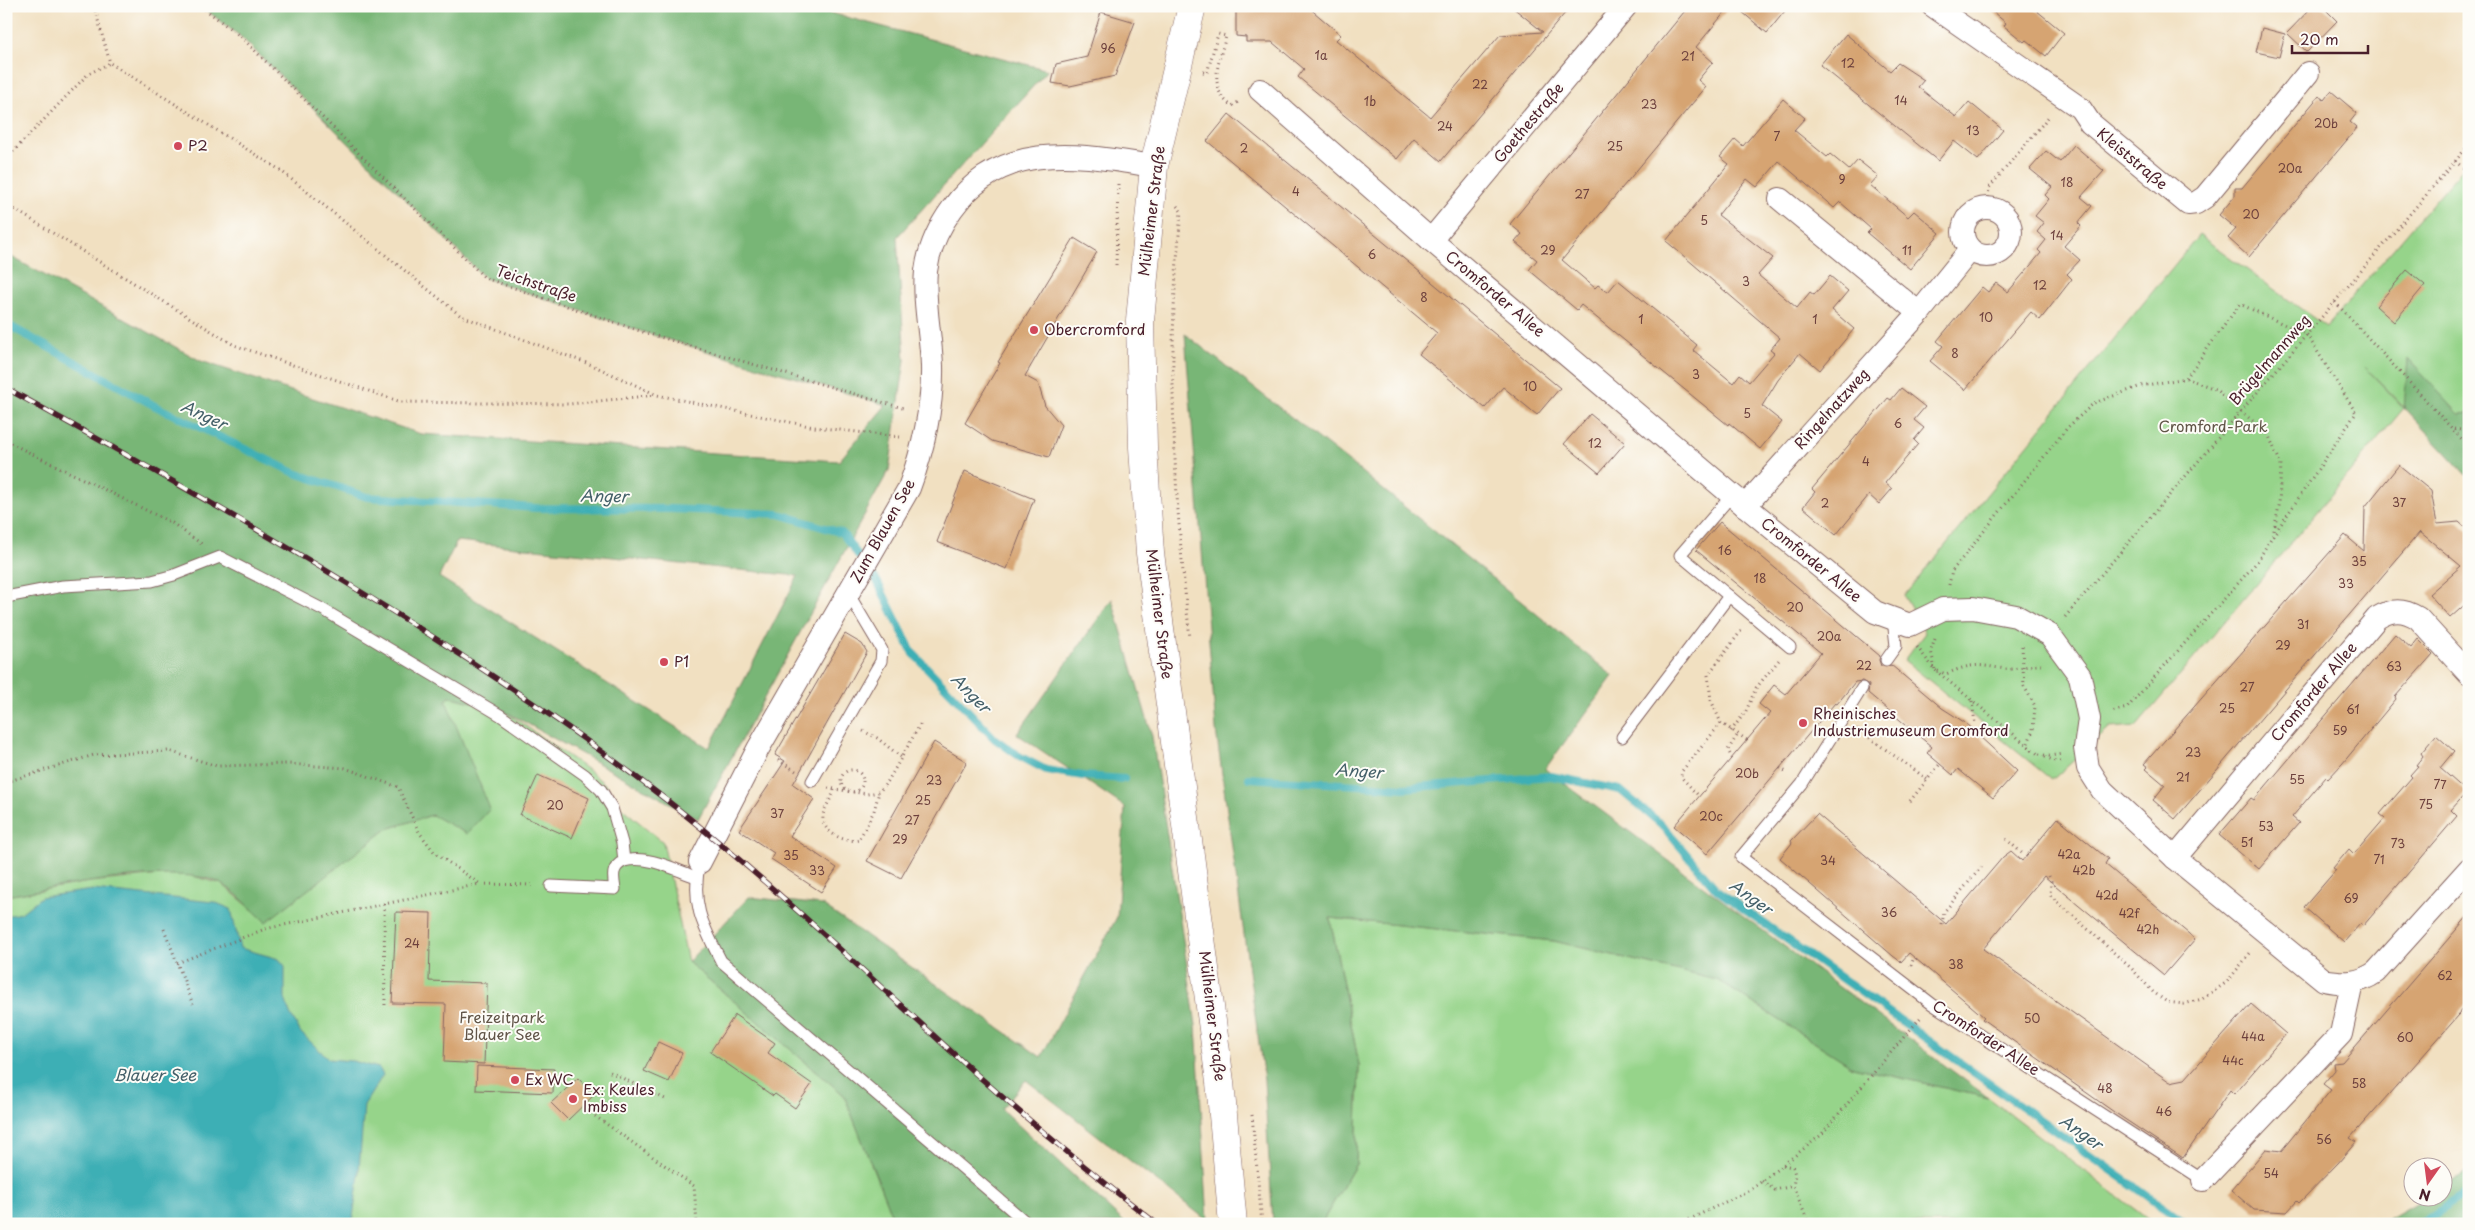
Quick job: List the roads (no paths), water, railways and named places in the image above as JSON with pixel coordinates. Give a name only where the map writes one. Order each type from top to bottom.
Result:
[{"type":"main road","name":"Mülheimer Straße","points":[[1192,6],[1154,166],[1140,321],[1143,447],[1150,543],[1220,1082],[1233,1224]]},
{"type":"street","name":"Goethestraße","points":[[1431,240],[1626,6]]},
{"type":"street","name":"Kleiststraße","points":[[1933,6],[2080,108],[2090,123],[2184,201],[2192,204],[2205,197],[2308,73]]},
{"type":"street","name":"Cromforder Allee","points":[[1260,90],[1431,240],[1739,501],[1875,612],[1901,622]]},
{"type":"street","name":"Zum Blauen See","points":[[698,870],[758,749],[909,488],[918,464],[928,414],[932,367],[926,272],[932,247],[941,224],[957,202],[973,185],[1000,169],[1026,159],[1078,155],[1154,166]]},
{"type":"street","points":[[1780,199],[1919,313]]},
{"type":"street","points":[[1987,208],[1998,210],[2006,216],[2010,224],[2011,238],[2005,248],[1992,256],[1981,256],[1970,250],[1964,242],[1963,227],[1970,214],[1987,208]]},
{"type":"street","name":"Ringelnatzweg","points":[[1739,501],[1919,313],[1970,250]]},
{"type":"street","points":[[1901,622],[1943,609],[1973,608],[2016,616],[2050,635],[2080,676],[2089,719],[2077,748],[2102,790],[2174,858],[2324,980],[2352,983],[2365,980],[2376,972],[2469,869]]},
{"type":"street","name":"Cromforder Allee","points":[[2174,858],[2377,618],[2388,612],[2407,612],[2418,618],[2469,674]]},
{"type":"street","name":"Cromforder Allee","points":[[2203,1180],[2341,1034],[2352,983]]},
{"type":"lane","points":[[1739,501],[1680,555],[1790,647]]},
{"type":"lane","points":[[6,597],[62,586],[152,581],[174,575],[220,557],[322,609],[500,715],[585,775],[600,790],[612,808],[622,843],[624,861]]},
{"type":"lane","points":[[812,780],[873,678],[881,661],[882,650],[851,587]]},
{"type":"lane","points":[[1622,737],[1729,596]]},
{"type":"lane","points":[[1886,660],[1896,646],[1901,622]]},
{"type":"lane","name":"Cromforder Allee","points":[[1862,688],[1802,784],[1742,857],[1932,1004],[2203,1180]]},
{"type":"lane","points":[[551,886],[616,889],[614,870],[618,864],[634,858],[698,870],[696,906],[721,962],[1028,1224]]},
{"type":"water","name":"Blauer See","points":[[93,890],[214,902],[231,909],[240,948],[279,959],[285,966],[285,998],[290,1014],[301,1033],[329,1059],[353,1061],[379,1068],[383,1075],[364,1105],[358,1183],[352,1224],[6,1224],[6,916],[21,913],[41,897]]},
{"type":"waterway","name":"Anger","points":[[6,324],[155,406],[295,473],[367,497],[536,508],[671,509],[779,514],[842,533],[877,581],[912,652],[995,739],[1019,756],[1046,770],[1083,776],[1124,779]]},
{"type":"waterway","name":"Anger","points":[[1249,778],[1404,788],[1551,776],[1620,790],[1661,824],[1717,890],[2187,1224]]},
{"type":"waterway","name":"Anger","points":[[2418,1224],[2469,1192]]},
{"type":"railway","points":[[6,388],[177,483],[345,582],[428,634],[590,743],[669,802],[748,867],[997,1092],[1157,1224]]},
{"type":"place","name":"P2","points":[[178,146]]},
{"type":"place","name":"Obercromford","points":[[1034,330]]},
{"type":"place","name":"P1","points":[[664,662]]},
{"type":"place","name":"Rheinisches Industriemuseum Cromford","points":[[1803,723]]},
{"type":"place","name":"Ex WC","points":[[515,1080]]},
{"type":"place","name":"Ex: Keules Imbiss","points":[[573,1099]]},
{"type":"park label","name":"Cromford-Park","points":[[2213,427]]},
{"type":"park label","name":"Freizeitpark Blauer See","points":[[502,1026]]}]
